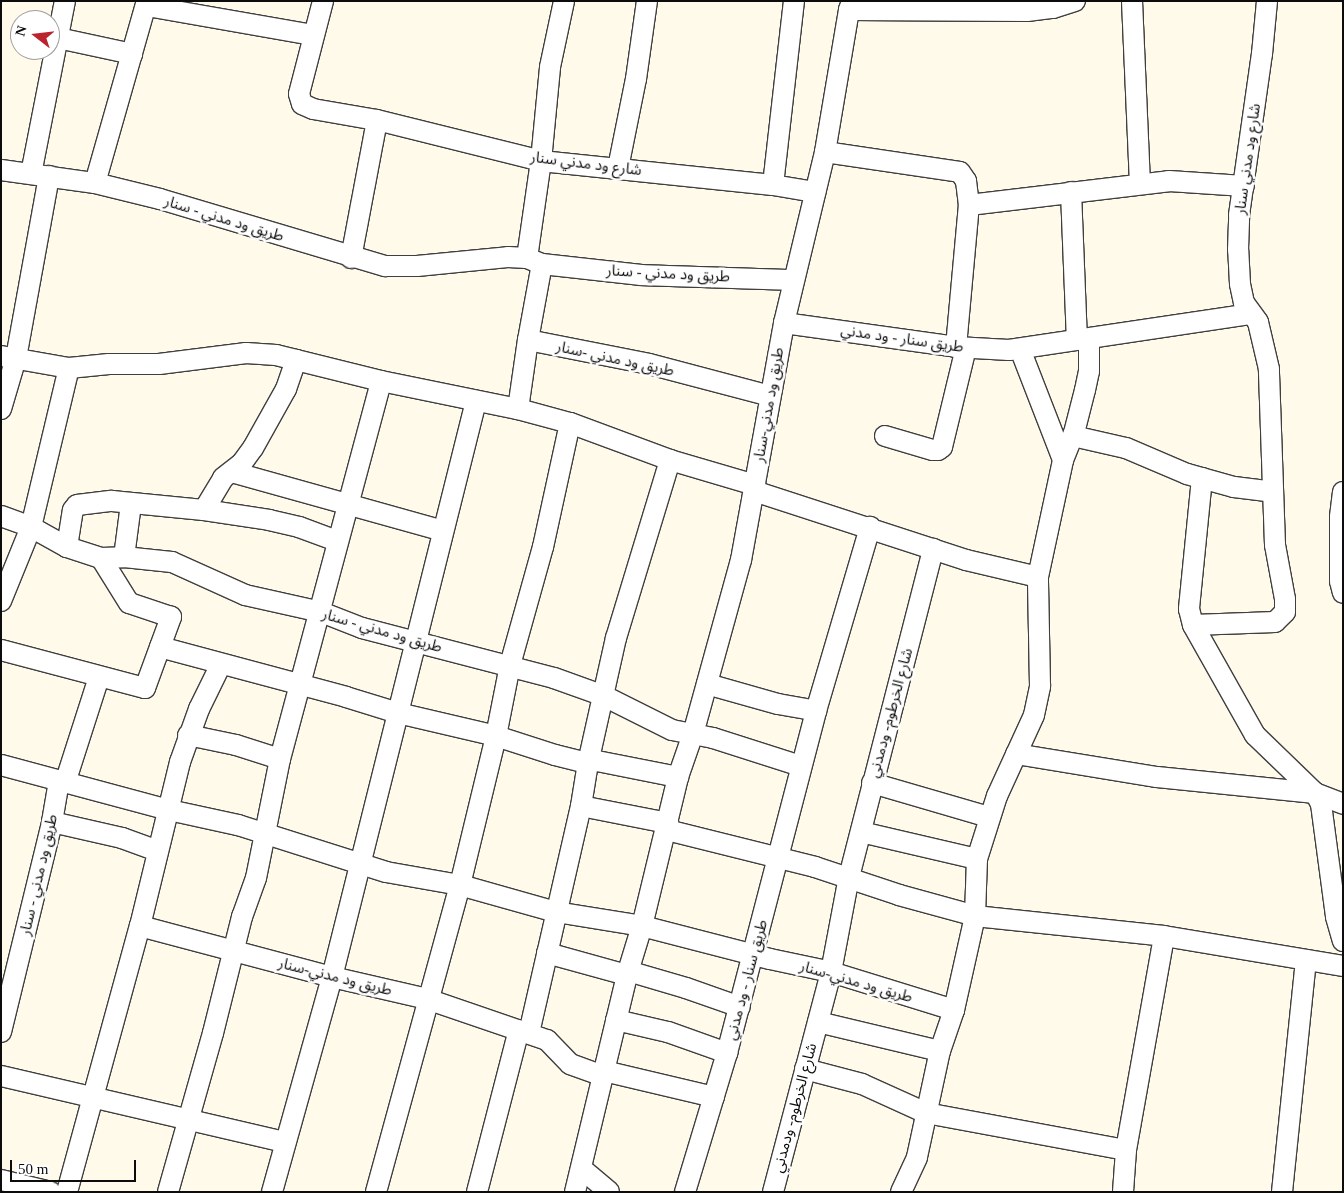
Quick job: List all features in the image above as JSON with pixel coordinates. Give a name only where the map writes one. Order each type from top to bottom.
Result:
[{"type":"street","points":[[60,27],[65,1]]},
{"type":"street","points":[[95,183],[147,4],[314,35],[323,1]]},
{"type":"street","points":[[518,409],[528,340],[550,68],[564,1]]},
{"type":"street","points":[[618,168],[636,79],[647,1]]},
{"type":"street","points":[[773,184],[794,1]]},
{"type":"street","points":[[851,6],[1027,11],[1053,8],[1075,1]]},
{"type":"street","points":[[1132,1],[1140,184]]},
{"type":"street","name":"شارع ود مدني سنار","points":[[1193,625],[1275,622],[1285,612],[1285,599],[1275,544],[1269,369],[1258,322],[1244,303],[1238,258],[1239,215],[1267,1]]},
{"type":"street","name":"طريق ود مدني-سنار","points":[[575,1192],[627,973],[642,926],[678,777],[693,734],[741,560],[784,323],[825,152],[851,6]]},
{"type":"street","name":"شارع ود مدني سنار","points":[[314,35],[300,94],[302,104],[313,109],[377,120],[541,161],[773,184],[815,192]]},
{"type":"street","points":[[60,38],[132,54]]},
{"type":"street","points":[[1,410],[8,357],[40,175],[55,60]]},
{"type":"street","points":[[351,258],[377,120]]},
{"type":"street","points":[[825,152],[960,172],[968,189],[969,205],[961,348],[942,447],[938,450],[933,450],[884,436]]},
{"type":"street","name":"طريق ود مدني - سنار","points":[[1,170],[95,183],[160,199],[351,258],[385,266],[417,266],[508,257],[641,275],[793,280]]},
{"type":"street","points":[[969,205],[1140,184],[1196,181],[1244,186]]},
{"type":"street","points":[[901,1192],[917,1157],[940,1051],[954,1010],[975,916],[977,859],[989,816],[1034,715],[1040,686],[1038,577],[1063,460],[1073,436],[1087,381],[1070,192]]},
{"type":"street","name":"طريق سنار - ود مدني","points":[[784,323],[961,348],[1020,349],[1251,314]]},
{"type":"street","name":"طريق ود مدني -سنار","points":[[528,340],[649,364],[770,396]]},
{"type":"street","points":[[1020,349],[1063,460]]},
{"type":"street","points":[[8,357],[69,368],[109,364],[159,364],[253,353],[296,360],[381,381],[518,409],[570,423],[670,460],[966,560],[1038,577]]},
{"type":"street","points":[[204,510],[223,478],[242,463],[253,448],[282,395],[296,360]]},
{"type":"street","points":[[1,601],[31,527],[69,368]]},
{"type":"street","points":[[168,1192],[242,917],[256,878],[280,759],[321,612],[346,505],[381,381]]},
{"type":"street","points":[[272,1192],[361,865],[476,401]]},
{"type":"street","points":[[376,1192],[427,999],[460,885],[496,736],[510,665],[543,547],[570,423]]},
{"type":"street","points":[[1073,436],[1126,448],[1187,474],[1234,487],[1273,492]]},
{"type":"street","points":[[477,1192],[546,953],[630,586],[670,460]]},
{"type":"street","points":[[232,472],[443,531]]},
{"type":"street","points":[[1202,478],[1189,609],[1193,625],[1255,735],[1315,793],[1320,804],[1336,917],[1343,941]]},
{"type":"street","points":[[1343,492],[1340,517],[1340,581],[1343,594]]},
{"type":"street","points":[[1,516],[31,527],[67,547],[73,510],[77,505],[112,501],[204,510],[269,520],[299,527],[337,541]]},
{"type":"street","points":[[124,557],[131,504]]},
{"type":"street","name":"طريق سنار - ود مدني","points":[[685,1192],[740,1008],[801,766],[870,527]]},
{"type":"street","name":"طريق ود مدني - سنار","points":[[67,547],[101,558],[124,557],[172,562],[245,594],[321,612],[362,628],[554,678],[604,696],[672,730],[693,734]]},
{"type":"street","name":"شارع الخرطوم- ودمدني","points":[[773,1192],[831,972],[849,877],[933,549]]},
{"type":"street","points":[[1,650],[145,688],[171,617],[129,602],[101,558]]},
{"type":"street","points":[[160,647],[398,713],[496,736],[522,746],[588,763],[597,761],[678,777]]},
{"type":"street","points":[[67,1192],[140,926],[188,735],[221,664]]},
{"type":"street","name":"طريق ود مدني - سنار","points":[[1,1032],[9,966],[62,782],[99,677]]},
{"type":"street","points":[[707,684],[778,704],[816,711]]},
{"type":"street","points":[[693,734],[714,738],[801,766]]},
{"type":"street","points":[[188,735],[236,745],[280,759]]},
{"type":"street","points":[[1016,754],[1157,777],[1315,793],[1343,804]]},
{"type":"street","points":[[1,765],[62,782]]},
{"type":"street","name":"طريق ود مدني-سنار","points":[[62,782],[265,833],[340,856],[361,865],[460,885],[556,912],[642,926],[753,955],[831,972],[954,1010]]},
{"type":"street","points":[[872,783],[989,816]]},
{"type":"street","points":[[581,806],[778,857],[849,877],[899,895],[975,916],[1164,936],[1343,966]]},
{"type":"street","points":[[52,822],[122,838],[158,851]]},
{"type":"street","points":[[861,832],[977,859]]},
{"type":"street","name":"طريق ود مدني-سنار","points":[[140,926],[332,977],[427,999],[524,1031],[553,1044],[570,1064],[603,1074]]},
{"type":"street","points":[[1123,1192],[1126,1150],[1164,936]]},
{"type":"street","points":[[546,953],[686,988],[740,1008]]},
{"type":"street","points":[[1282,1192],[1306,960]]},
{"type":"street","points":[[616,1020],[668,1032],[727,1053]]},
{"type":"street","points":[[818,1022],[940,1051]]},
{"type":"street","points":[[806,1069],[862,1084],[926,1113],[1126,1150]]},
{"type":"street","points":[[603,1074],[714,1097]]},
{"type":"street","points":[[1,1076],[285,1142]]},
{"type":"street","points":[[582,1168],[609,1192]]},
{"type":"street","points":[[1,1180],[51,1192]]}]
